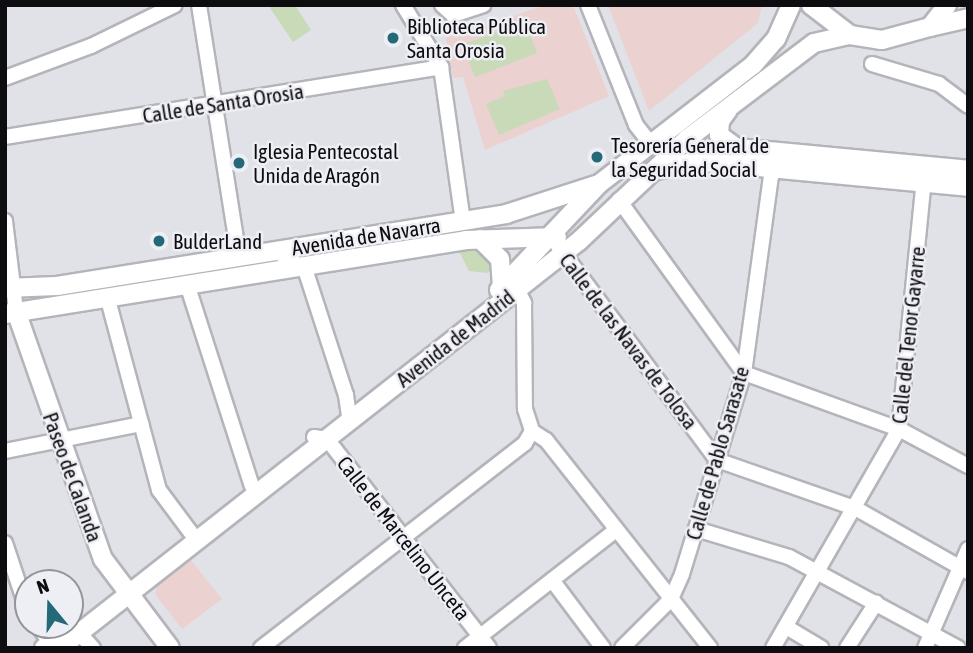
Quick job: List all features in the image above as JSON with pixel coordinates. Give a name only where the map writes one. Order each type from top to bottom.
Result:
[{"type":"main road","name":"Avenida de Madrid","points":[[509,289],[598,184],[759,60],[780,34],[791,5]]},
{"type":"main road","points":[[811,5],[849,35]]},
{"type":"main road","points":[[930,27],[947,5]]},
{"type":"main road","name":"Avenida de Madrid","points":[[84,624],[509,289],[564,252],[648,173],[814,43],[849,35],[895,38],[968,18]]},
{"type":"main road","points":[[730,107],[718,131],[729,146],[968,170]]},
{"type":"main road","points":[[648,173],[687,161],[968,187]]},
{"type":"main road","name":"Avenida de Navarra","points":[[10,288],[44,288],[528,210],[598,184]]},
{"type":"main road","name":"Avenida de Navarra","points":[[11,313],[480,239],[550,238],[599,220]]},
{"type":"main road","points":[[480,239],[500,259],[509,289]]},
{"type":"main road","name":"Paseo de Calanda","points":[[11,313],[103,559],[170,648]]},
{"type":"main road","name":"Avenida de Madrid","points":[[126,592],[191,533],[321,438]]},
{"type":"street","points":[[5,78],[82,50],[175,5]]},
{"type":"street","points":[[199,5],[239,257]]},
{"type":"street","points":[[403,5],[441,67],[464,221]]},
{"type":"street","points":[[442,5],[453,15],[483,5]]},
{"type":"street","points":[[588,5],[636,125],[651,144]]},
{"type":"street","points":[[872,64],[939,84],[968,106]]},
{"type":"street","name":"Calle de Santa Orosia","points":[[5,137],[441,67]]},
{"type":"street","points":[[774,168],[788,160],[827,157]]},
{"type":"street","points":[[905,164],[922,182]]},
{"type":"street","name":"Calle de Pablo Sarasate","points":[[622,648],[671,599],[696,529],[744,373],[774,168]]},
{"type":"street","name":"Calle del Tenor Gayarre","points":[[773,648],[788,628],[899,429],[922,182]]},
{"type":"street","points":[[619,200],[744,373],[899,429],[968,466]]},
{"type":"street","name":"Paseo de Calanda","points":[[5,220],[11,313]]},
{"type":"street","name":"Calle de las Navas de Tolosa","points":[[550,238],[564,252],[717,460]]},
{"type":"street","points":[[275,251],[302,265],[350,415]]},
{"type":"street","points":[[187,284],[252,486]]},
{"type":"street","points":[[509,289],[524,303],[525,409],[532,431],[546,440],[710,648]]},
{"type":"street","points":[[107,296],[159,490],[191,533]]},
{"type":"street","points":[[5,451],[141,424]]},
{"type":"street","points":[[261,648],[524,443],[532,431]]},
{"type":"street","name":"Calle de Marcelino Unceta","points":[[321,438],[403,537],[484,642]]},
{"type":"street","points":[[717,460],[855,508],[964,570]]},
{"type":"street","points":[[696,529],[789,557],[958,648]]},
{"type":"street","points":[[465,648],[484,642],[552,580],[616,530]]},
{"type":"street","points":[[5,543],[14,570]]},
{"type":"street","points":[[925,648],[964,570],[968,550]]},
{"type":"street","points":[[552,580],[603,648]]},
{"type":"street","points":[[847,648],[876,603]]},
{"type":"street","points":[[788,628],[821,648]]},
{"type":"shaded area","points":[[546,5],[573,5],[609,96],[485,150],[463,77],[453,78],[446,38]]},
{"type":"shaded area","points":[[608,5],[762,5],[758,23],[649,111]]},
{"type":"shaded area","points":[[190,559],[222,599],[182,629],[155,594],[157,584]]},
{"type":"green space","points":[[274,5],[295,5],[311,30],[293,42],[270,8]]},
{"type":"green space","points":[[525,21],[537,53],[475,77],[462,45]]},
{"type":"green space","points":[[547,79],[560,109],[499,135],[486,104],[505,96],[503,91]]},
{"type":"green space","points":[[474,246],[497,264],[487,273],[469,271],[457,247]]},
{"type":"place","name":"Biblioteca Pública Santa Orosia","points":[[393,38]]},
{"type":"place","name":"Tesorería General de la Seguridad Social","points":[[597,157]]},
{"type":"place","name":"Iglesia Pentecostal Unida de Aragón","points":[[239,163]]},
{"type":"place","name":"BulderLand","points":[[159,241]]}]
